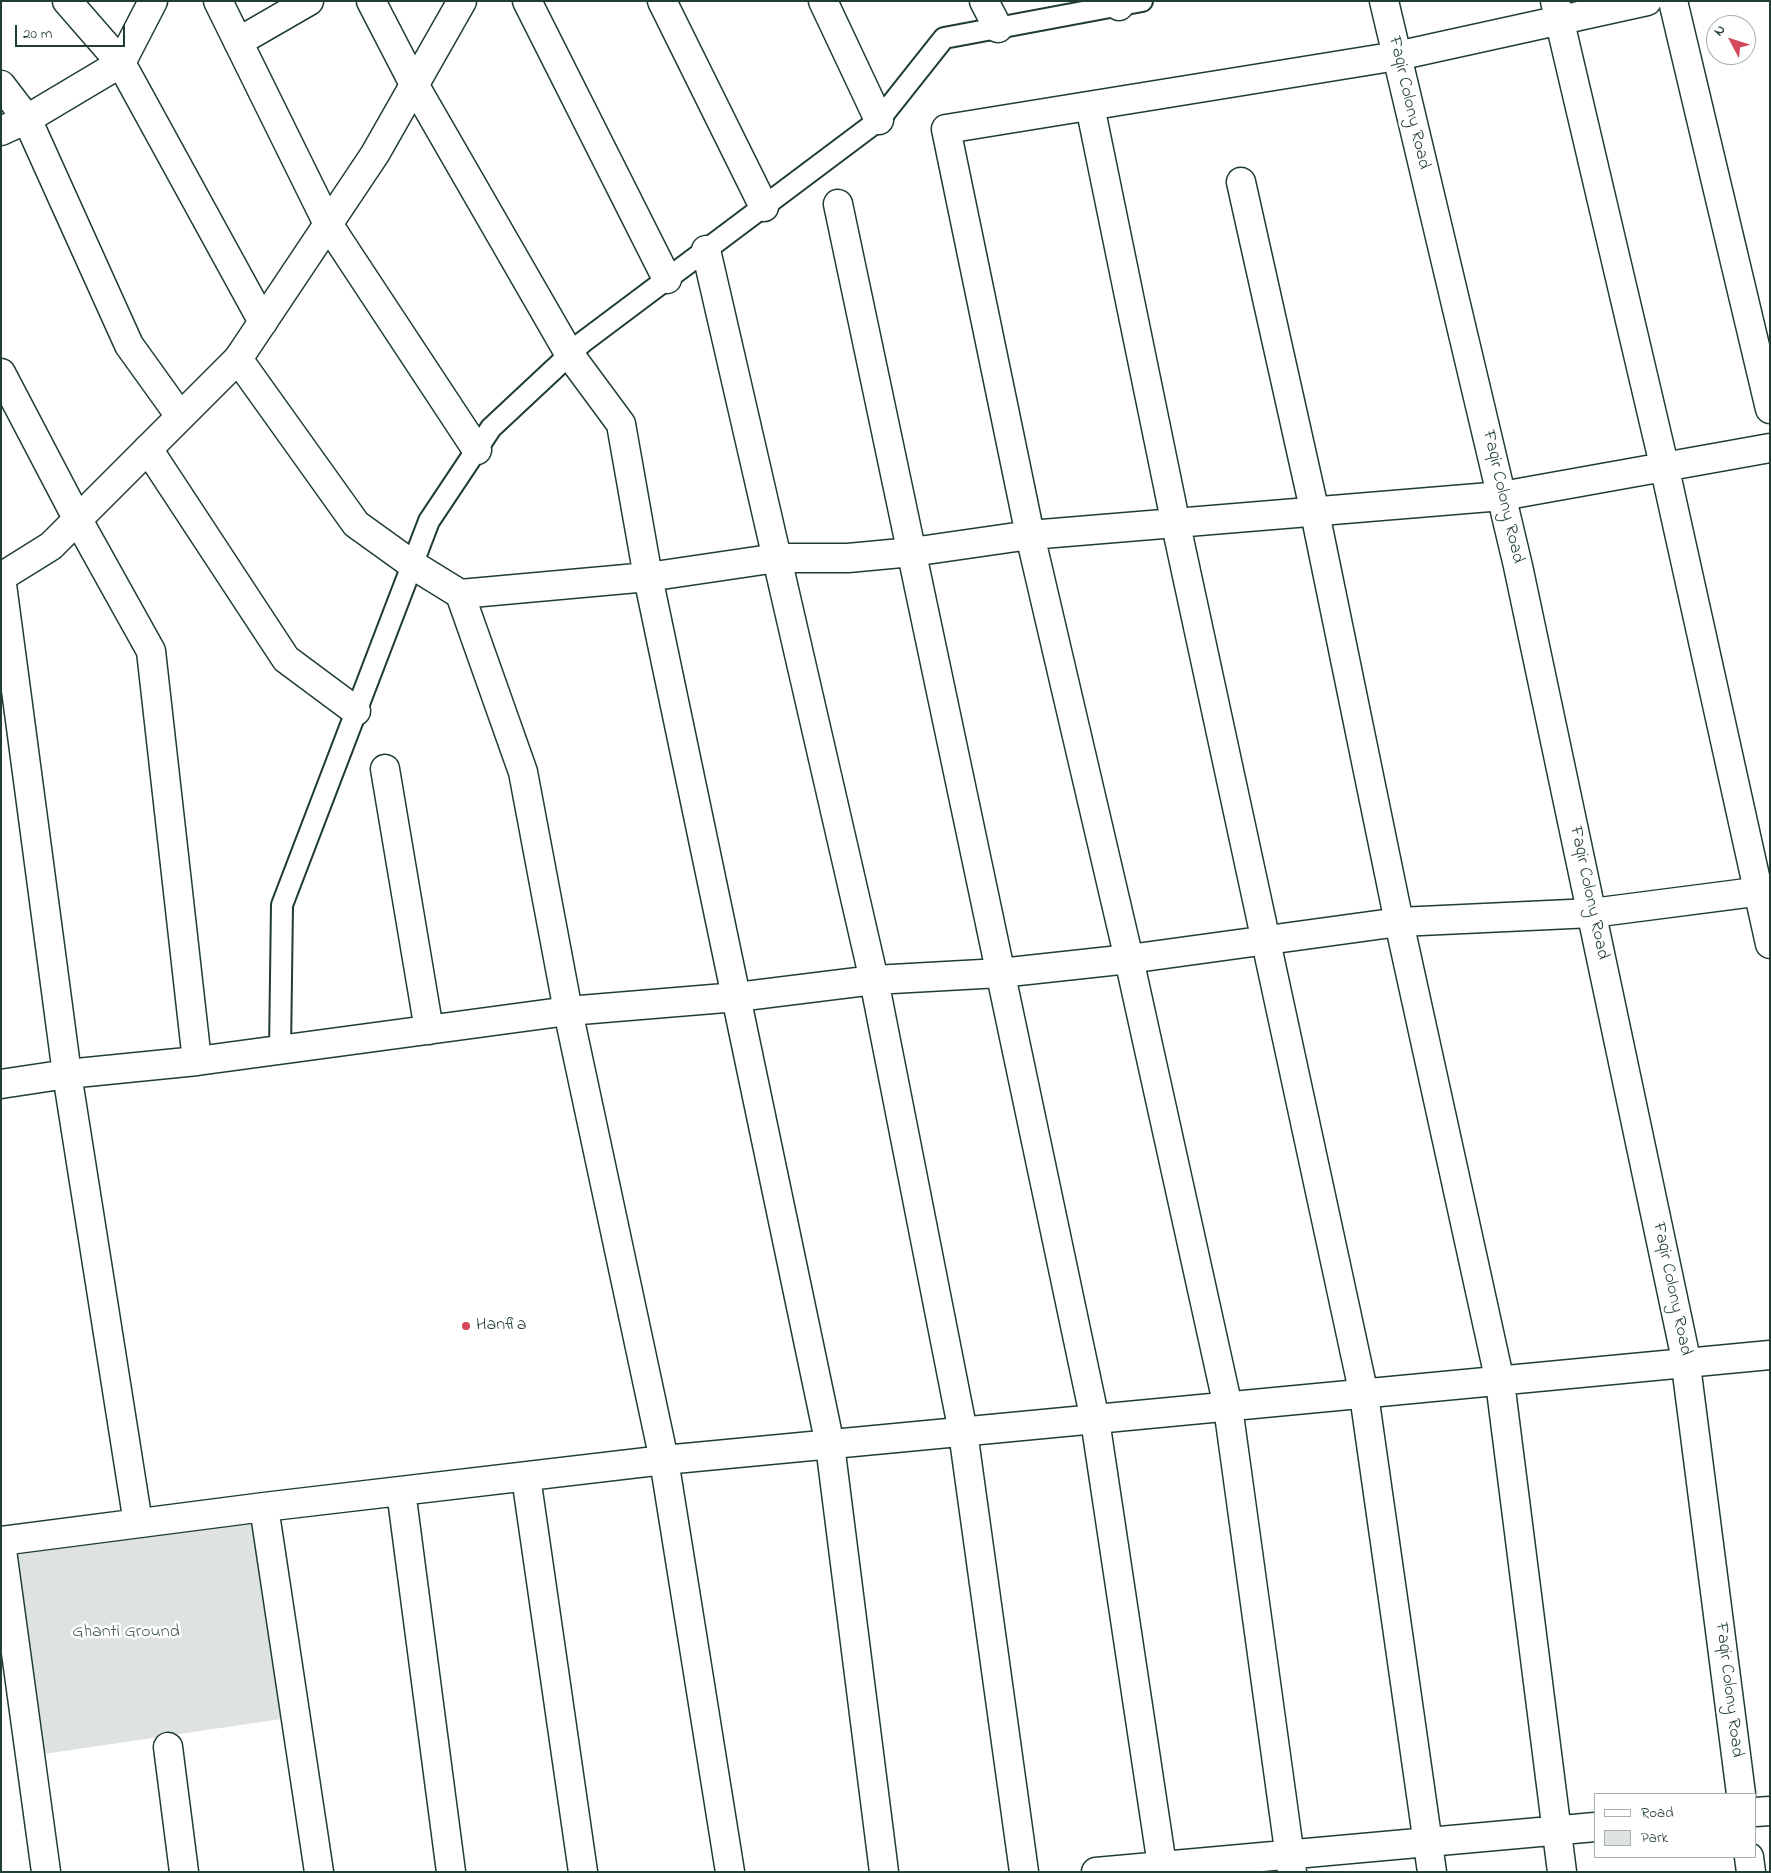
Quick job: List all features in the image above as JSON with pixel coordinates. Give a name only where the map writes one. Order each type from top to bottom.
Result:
[{"type":"street","points":[[67,1],[121,63],[263,322]]},
{"type":"street","points":[[1,131],[27,119],[121,63],[153,1]]},
{"type":"street","points":[[218,1],[328,224],[477,450]]},
{"type":"street","points":[[238,42],[309,1]]},
{"type":"street","points":[[371,1],[415,86],[570,355],[621,424],[648,576],[830,1445],[884,1872]]},
{"type":"street","points":[[138,1523],[67,1074],[1,577],[51,546],[238,359],[375,154],[462,1]]},
{"type":"street","points":[[527,1],[667,279]]},
{"type":"street","points":[[662,1],[764,207]]},
{"type":"street","points":[[823,1],[879,120]]},
{"type":"street","points":[[984,1],[998,28]]},
{"type":"street","name":"Faqir Colony Road","points":[[1384,1],[1502,496],[1592,913],[1686,1364],[1741,1793]]},
{"type":"street","points":[[1290,1863],[1228,1407],[1129,959],[1030,535],[946,129],[1397,56],[1558,11],[1647,1]]},
{"type":"street","points":[[1673,1],[1770,409]]},
{"type":"street","points":[[1558,11],[1764,891],[1770,944]]},
{"type":"street","points":[[1,85],[27,119],[129,345],[180,416]]},
{"type":"street","points":[[1090,106],[1264,940],[1364,1395],[1432,1872]]},
{"type":"street","points":[[1241,182],[1315,513],[1399,922],[1500,1382],[1562,1872]]},
{"type":"street","points":[[838,204],[1095,1420],[1163,1869]]},
{"type":"street","points":[[706,250],[874,980],[963,1432],[1024,1872]]},
{"type":"street","points":[[238,359],[356,524],[413,565],[460,594],[648,576],[777,558],[848,558],[912,552],[1030,535],[1176,525],[1502,496],[1664,465],[1770,448]]},
{"type":"street","points":[[1,373],[78,520],[151,651],[197,1061]]},
{"type":"street","points":[[148,449],[286,659],[356,711]]},
{"type":"street","points":[[460,594],[523,772],[568,1011],[664,1460],[730,1872]]},
{"type":"street","points":[[385,769],[430,1030]]},
{"type":"street","points":[[1,1084],[67,1074],[197,1061],[568,1011],[737,997],[874,980],[1000,973],[1129,959],[1399,922],[1592,913],[1764,891]]},
{"type":"street","points":[[46,1872],[1,1542],[264,1507],[664,1460],[1770,1355]]},
{"type":"street","points":[[526,1476],[584,1872]]},
{"type":"street","points":[[401,1491],[451,1872]]},
{"type":"street","points":[[264,1507],[318,1872]]},
{"type":"street","points":[[168,1747],[184,1872]]},
{"type":"street","points":[[1756,1812],[1770,1811]]},
{"type":"street","points":[[1096,1872],[1290,1863],[1428,1842],[1594,1827]]},
{"type":"street","points":[[1749,1858],[1751,1872]]},
{"type":"lane","points":[[280,1050],[282,905],[429,521],[492,428],[583,342],[879,120],[944,38],[1126,3]]},
{"type":"green space","name":"Ghanti Ground","points":[[264,1507],[295,1717],[30,1756],[1,1541]]},
{"type":"place","name":"Hanfia","points":[[466,1326]]}]
